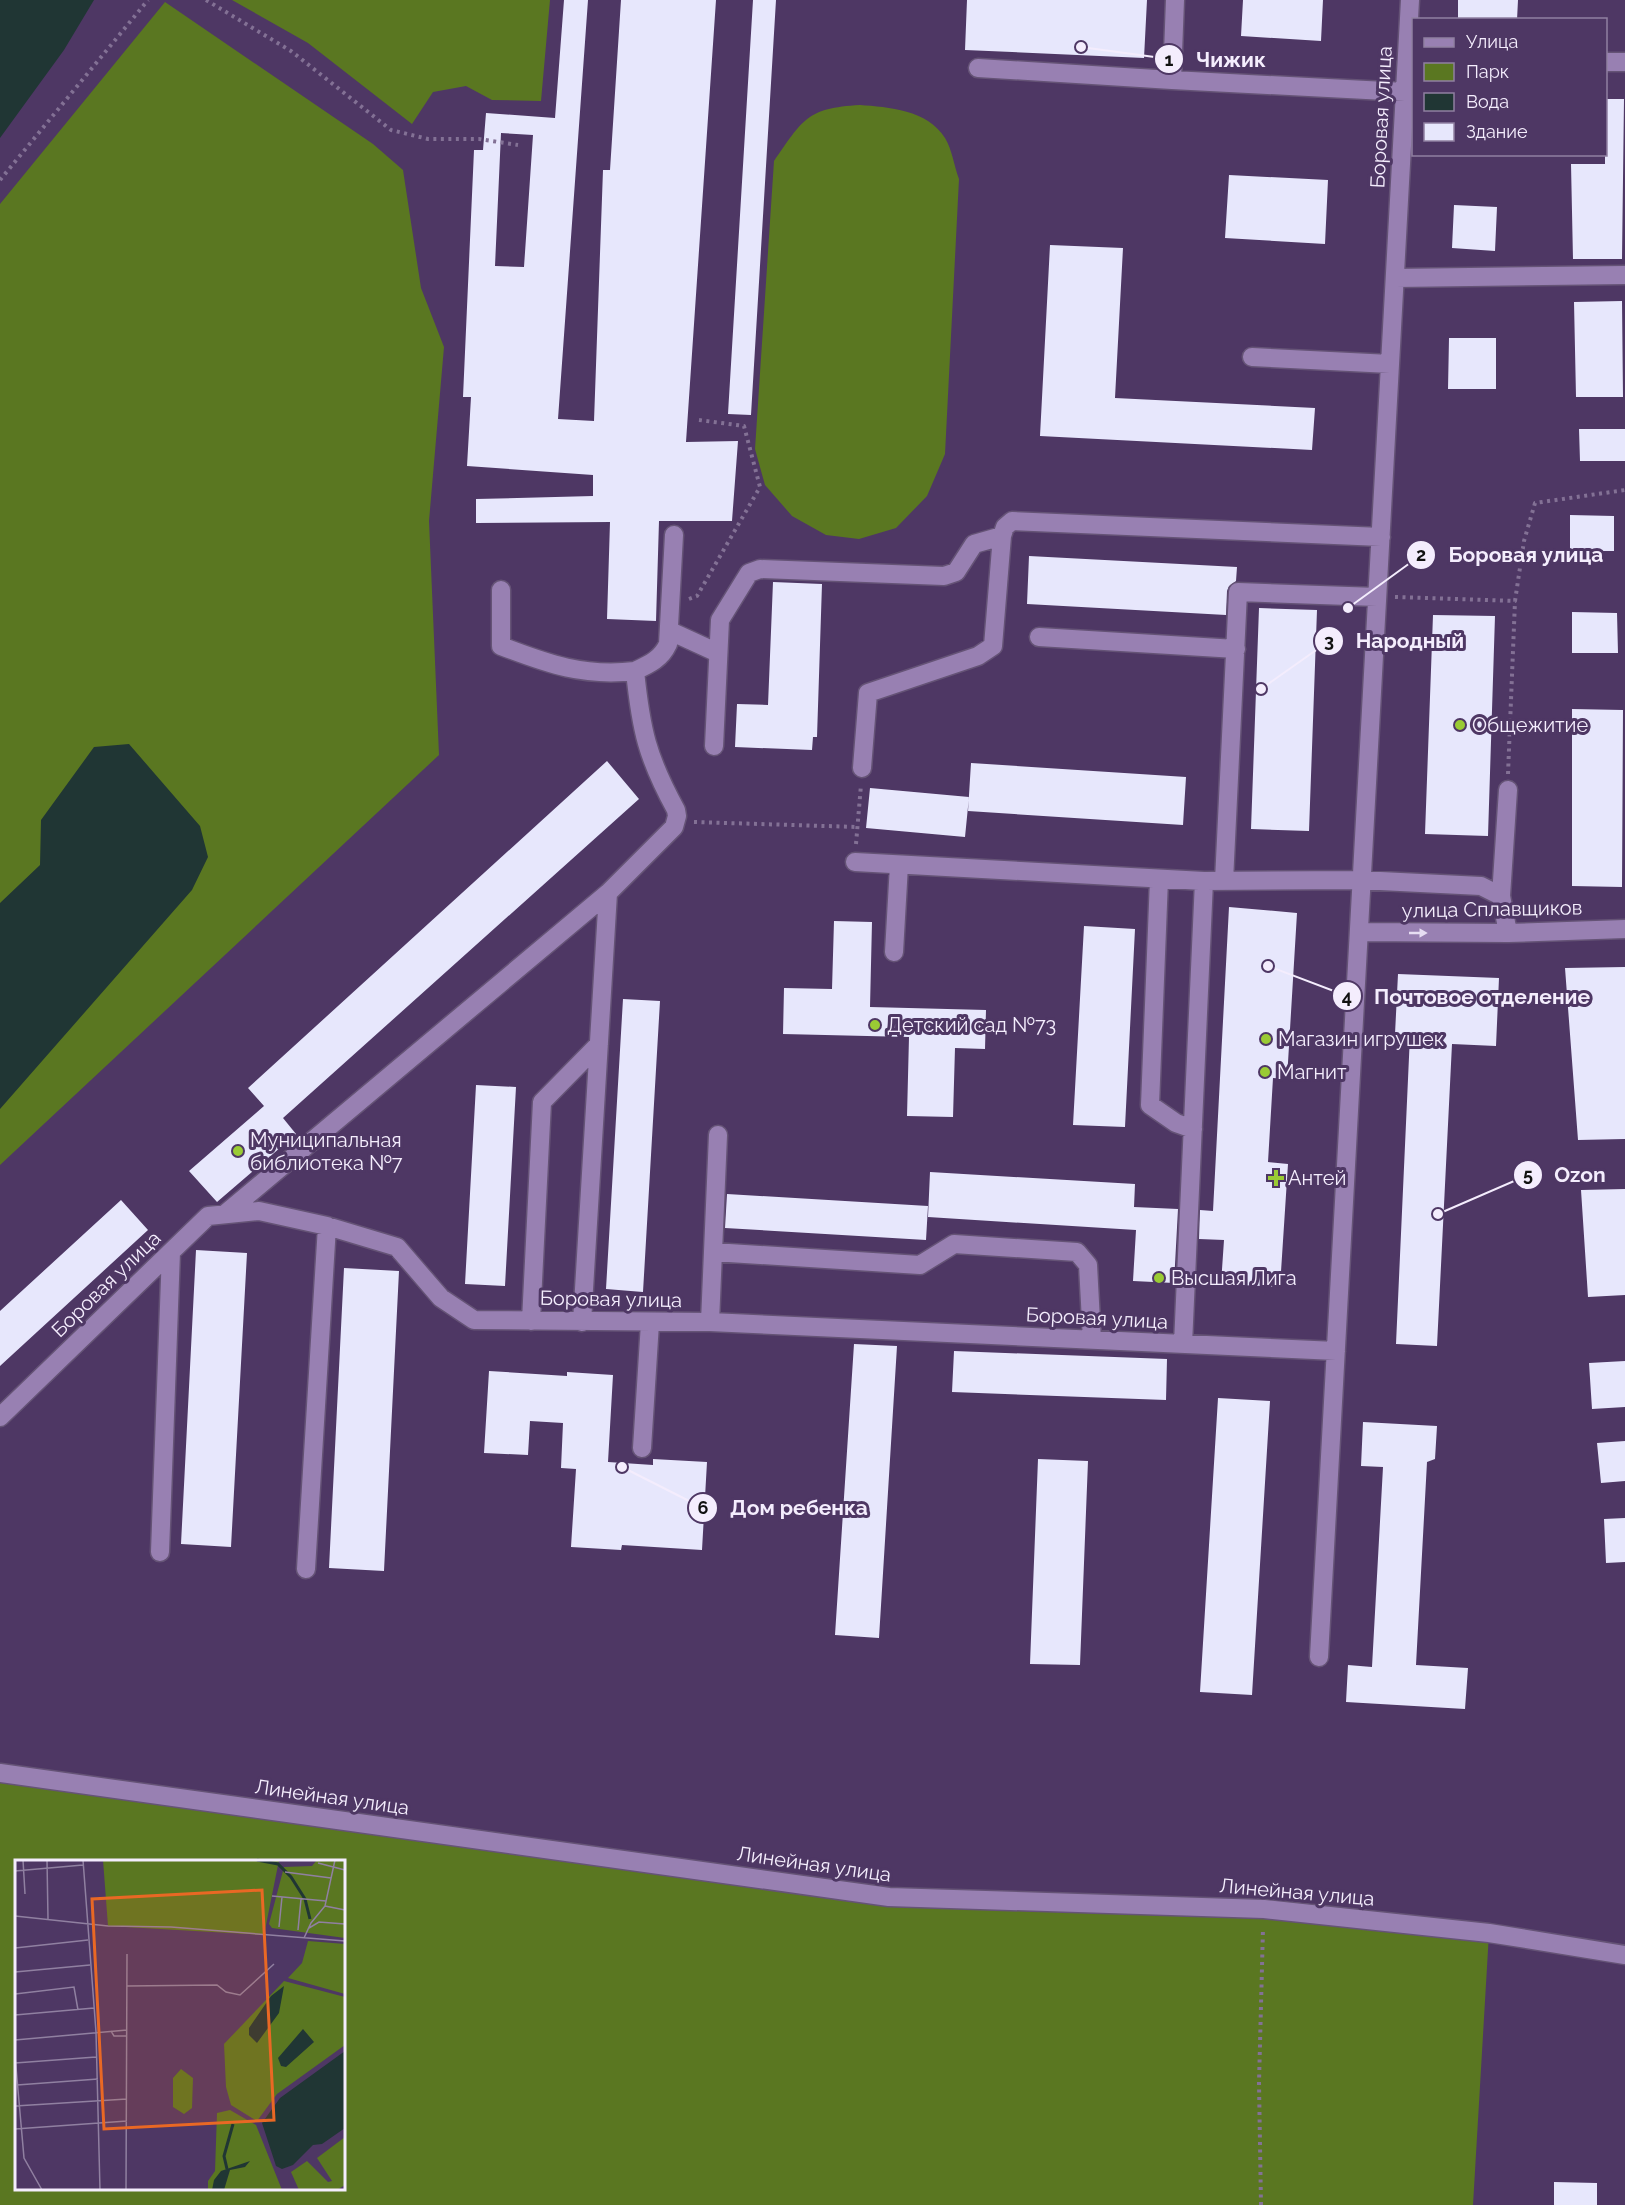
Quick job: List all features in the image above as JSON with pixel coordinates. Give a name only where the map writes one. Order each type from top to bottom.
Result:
[{"type":"street","points":[[1172,80],[1175,0]]},
{"type":"street","name":"Боровая улица","points":[[1319,1657],[1405,92],[1410,66],[1410,0]]},
{"type":"street","points":[[1607,62],[1625,62]]},
{"type":"street","points":[[978,68],[1405,92]]},
{"type":"street","points":[[1395,278],[1625,275]]},
{"type":"street","points":[[1252,357],[1390,364]]},
{"type":"street","points":[[862,768],[868,693],[978,656],[993,646],[1002,536],[1005,527],[1012,521],[1020,519],[1381,537]]},
{"type":"street","points":[[501,590],[501,646],[553,666],[611,674],[635,671],[653,663],[663,654],[670,631],[674,535]]},
{"type":"street","points":[[714,746],[720,620],[746,577],[754,570],[944,576],[956,572],[974,544],[1002,536]]},
{"type":"street","points":[[1224,881],[1238,592],[1377,597]]},
{"type":"street","points":[[670,631],[718,653]]},
{"type":"street","points":[[1039,637],[1236,649]]},
{"type":"street","points":[[225,1214],[608,893],[676,822],[676,810],[654,768],[640,724],[635,671]]},
{"type":"street","points":[[1508,790],[1501,896],[1508,933]]},
{"type":"street","points":[[855,862],[1204,881],[1360,880],[1481,886],[1501,896]]},
{"type":"street","points":[[894,952],[898,865]]},
{"type":"street","points":[[1159,879],[1150,1105],[1176,1123],[1193,1129]]},
{"type":"street","points":[[1183,1344],[1204,881]]},
{"type":"street","points":[[582,1322],[608,893]]},
{"type":"street","name":"улица Сплавщиков","points":[[1359,932],[1508,933],[1625,929]]},
{"type":"street","points":[[531,1321],[542,1102],[599,1044]]},
{"type":"street","points":[[710,1322],[718,1135]]},
{"type":"street","name":"Боровая улица","points":[[0,1417],[208,1216],[259,1211],[398,1247],[441,1298],[474,1320],[710,1322],[1336,1351]]},
{"type":"street","points":[[306,1569],[327,1227]]},
{"type":"street","points":[[713,1252],[920,1265],[954,1244],[1077,1252],[1088,1265],[1092,1340]]},
{"type":"street","points":[[160,1552],[171,1252]]},
{"type":"street","points":[[642,1448],[650,1323]]},
{"type":"street","name":"Линейная улица","points":[[0,1773],[889,1897],[1264,1909],[1489,1933],[1625,1954]]},
{"type":"path","points":[[0,180],[148,0]]},
{"type":"path","points":[[206,0],[291,51],[391,130],[428,139],[479,140],[518,145]]},
{"type":"path","points":[[671,606],[697,596],[760,487],[744,426],[699,420]]},
{"type":"path","points":[[1508,790],[1515,601],[1524,541],[1535,503],[1625,490]]},
{"type":"path","points":[[1377,597],[1515,601]]},
{"type":"path","points":[[855,862],[862,768]]},
{"type":"path","points":[[676,822],[858,827]]},
{"type":"path","points":[[1261,2205],[1259,2083],[1264,1909]]},
{"type":"green space","points":[[232,0],[550,0],[541,101],[492,100],[466,86],[433,92],[412,124],[308,43]]},
{"type":"green space","points":[[165,2],[373,144],[403,170],[421,288],[444,347],[429,521],[439,755],[0,1165],[0,204]]},
{"type":"green space","points":[[860,105],[895,109],[928,121],[945,138],[959,179],[945,454],[927,496],[896,528],[859,539],[826,535],[792,516],[765,485],[755,449],[774,161],[800,126],[817,113],[828,109]]},
{"type":"green space","points":[[0,1779],[889,1897],[1264,1909],[1489,1933],[1473,2205],[0,2205]]},
{"type":"water","points":[[0,0],[94,0],[64,50],[0,138]]},
{"type":"water","points":[[129,744],[200,826],[208,857],[192,890],[0,1109],[0,903],[40,865],[41,820],[94,747]]},
{"type":"building","points":[[564,0],[588,0],[558,419],[594,421],[603,170],[610,170],[621,0],[716,0],[686,442],[738,441],[732,521],[659,521],[656,621],[607,619],[610,522],[476,523],[476,499],[593,496],[593,475],[467,466],[471,397],[463,397],[474,150],[483,150],[486,113],[555,118]],"holes":[[[501,133],[533,135],[524,267],[495,266]]]},
{"type":"building","points":[[753,0],[776,0],[751,415],[728,414]]},
{"type":"building","points":[[967,0],[1147,0],[1144,58],[965,50]]},
{"type":"building","points":[[1243,0],[1323,0],[1321,41],[1241,36]]},
{"type":"building","points":[[1458,0],[1518,0],[1517,18],[1458,18]]},
{"type":"building","points":[[1607,99],[1624,99],[1622,259],[1573,259],[1571,164],[1605,164]]},
{"type":"building","points":[[1229,175],[1328,180],[1325,244],[1225,238]]},
{"type":"building","points":[[1454,205],[1497,207],[1495,251],[1452,248]]},
{"type":"building","points":[[1050,245],[1123,248],[1115,398],[1315,408],[1312,450],[1040,436]]},
{"type":"building","points":[[1622,301],[1623,397],[1576,397],[1574,302]]},
{"type":"building","points":[[1449,338],[1496,338],[1496,389],[1448,389]]},
{"type":"building","points":[[1579,429],[1625,429],[1625,461],[1580,461]]},
{"type":"building","points":[[1570,515],[1614,516],[1614,551],[1570,551]]},
{"type":"building","points":[[1029,556],[1237,567],[1236,581],[1229,586],[1227,591],[1226,615],[1027,604]]},
{"type":"building","points":[[773,582],[822,584],[817,737],[813,737],[812,750],[735,747],[737,704],[768,705]]},
{"type":"building","points":[[1259,608],[1317,610],[1309,831],[1251,829]]},
{"type":"building","points":[[1572,612],[1617,613],[1618,653],[1572,653]]},
{"type":"building","name":"Общежитие","points":[[1433,615],[1495,616],[1488,836],[1425,834]]},
{"type":"building","points":[[1572,709],[1623,710],[1622,887],[1572,886]]},
{"type":"building","points":[[607,761],[639,799],[283,1118],[296,1134],[217,1202],[189,1171],[264,1106],[248,1088]]},
{"type":"building","points":[[971,763],[1186,777],[1183,825],[968,811]]},
{"type":"building","points":[[870,788],[969,797],[965,837],[866,828]]},
{"type":"building","points":[[1229,907],[1297,913],[1287,1079],[1273,1078],[1268,1162],[1288,1164],[1280,1287],[1221,1284],[1224,1240],[1199,1239],[1200,1210],[1213,1211]]},
{"type":"building","points":[[834,921],[872,922],[870,1007],[986,1010],[985,1049],[955,1048],[953,1117],[907,1116],[909,1037],[783,1034],[784,988],[832,989]]},
{"type":"building","points":[[1084,926],[1135,929],[1125,1127],[1073,1125]]},
{"type":"building","points":[[1625,967],[1625,1139],[1578,1140],[1565,968]]},
{"type":"building","points":[[1398,974],[1499,978],[1496,1046],[1452,1044],[1437,1346],[1396,1344],[1410,1035],[1395,1034]]},
{"type":"building","points":[[623,999],[660,1001],[643,1292],[606,1289]]},
{"type":"building","points":[[476,1085],[516,1087],[505,1286],[465,1284]]},
{"type":"building","points":[[930,1172],[1135,1184],[1134,1207],[1178,1209],[1174,1283],[1133,1281],[1136,1230],[928,1217]]},
{"type":"building","points":[[1625,1189],[1625,1295],[1588,1297],[1581,1190]]},
{"type":"building","points":[[727,1194],[928,1206],[926,1240],[725,1228]]},
{"type":"building","points":[[121,1200],[148,1230],[0,1366],[0,1311]]},
{"type":"building","points":[[196,1250],[247,1253],[231,1547],[181,1544]]},
{"type":"building","points":[[344,1268],[399,1271],[384,1571],[329,1568]]},
{"type":"building","points":[[854,1344],[897,1346],[879,1638],[835,1635]]},
{"type":"building","points":[[954,1351],[1167,1359],[1166,1400],[952,1392]]},
{"type":"building","points":[[1625,1361],[1625,1407],[1592,1409],[1589,1363]]},
{"type":"building","points":[[489,1371],[567,1376],[567,1372],[613,1375],[608,1462],[653,1465],[653,1459],[707,1462],[702,1550],[622,1545],[621,1550],[571,1547],[576,1469],[561,1468],[563,1423],[530,1421],[528,1455],[484,1453]]},
{"type":"building","points":[[1218,1398],[1270,1401],[1252,1695],[1200,1692]]},
{"type":"building","points":[[1363,1422],[1437,1426],[1435,1459],[1427,1462],[1416,1665],[1468,1668],[1465,1709],[1346,1702],[1348,1665],[1372,1667],[1383,1467],[1361,1466]]},
{"type":"building","points":[[1625,1441],[1625,1481],[1601,1483],[1597,1443]]},
{"type":"building","points":[[1038,1459],[1088,1461],[1080,1665],[1030,1664]]},
{"type":"building","points":[[1625,1518],[1625,1562],[1606,1563],[1604,1519]]},
{"type":"building","points":[[1554,2182],[1597,2183],[1597,2205],[1554,2205]]},
{"type":"place","name":"Чижик","points":[[1081,47]]},
{"type":"place","name":"Боровая улица","points":[[1348,608]]},
{"type":"place","name":"Народный","points":[[1261,689]]},
{"type":"place","name":"Общежитие","points":[[1460,725]]},
{"type":"place","name":"Почтовое отделение","points":[[1268,966]]},
{"type":"place","name":"Детский сад №73","points":[[875,1025]]},
{"type":"place","name":"Магазин игрушек","points":[[1266,1039]]},
{"type":"place","name":"Магнит","points":[[1265,1072]]},
{"type":"place","name":"Муниципальная библиотека №7","points":[[238,1151]]},
{"type":"place","name":"Антей","points":[[1276,1178]]},
{"type":"place","name":"Ozon","points":[[1438,1214]]},
{"type":"place","name":"Высшая Лига","points":[[1159,1278]]},
{"type":"place","name":"Дом ребенка","points":[[622,1467]]}]
